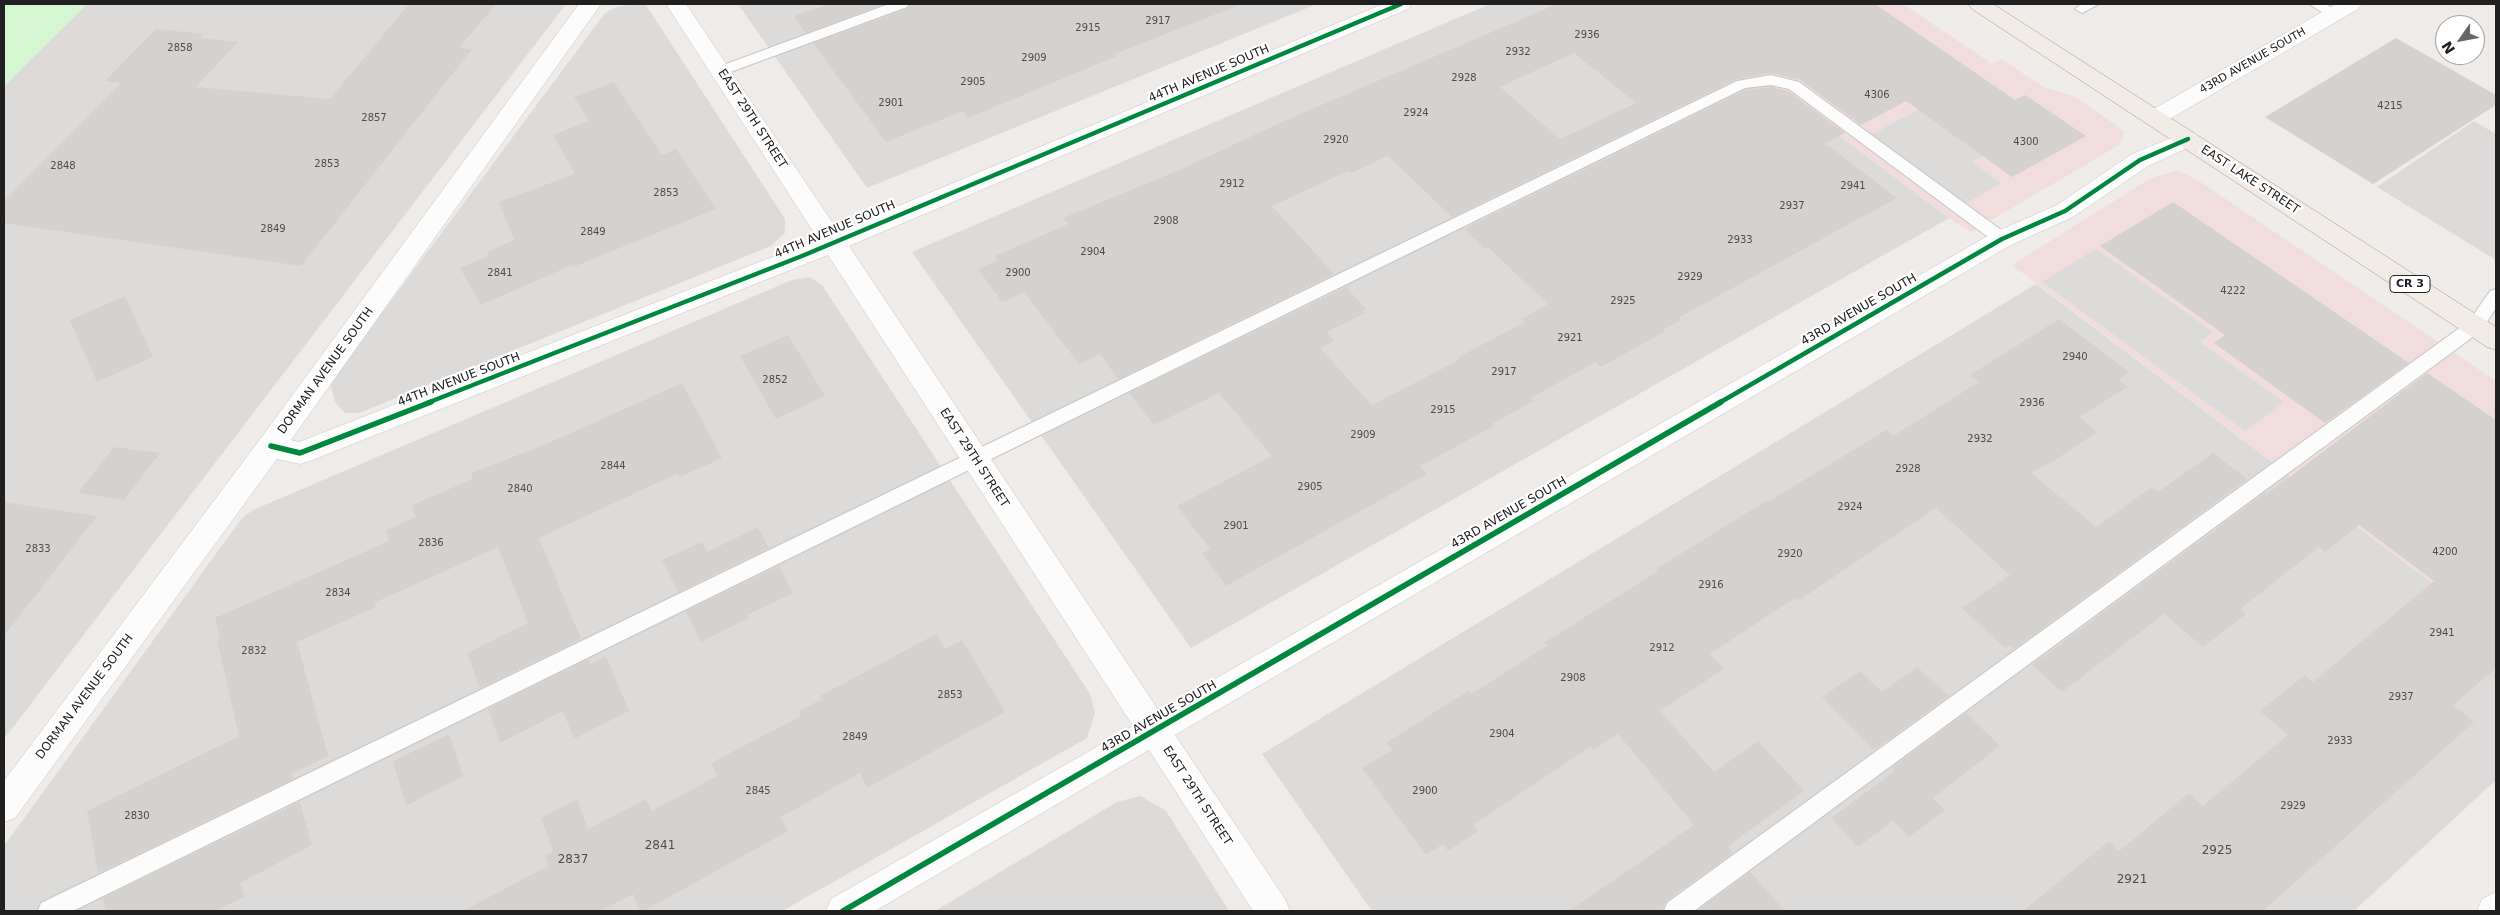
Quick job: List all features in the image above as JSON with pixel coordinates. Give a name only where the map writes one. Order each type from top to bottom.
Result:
[{"type":"main road","name":"EAST LAKE STREET","points":[[1979,4],[2496,340]]},
{"type":"street","name":"DORMAN AVENUE SOUTH","points":[[4,807],[271,446],[590,4]]},
{"type":"street","name":"EAST 29TH STREET","points":[[676,4],[1273,911]]},
{"type":"street","name":"44TH AVENUE SOUTH","points":[[271,446],[300,453],[833,242],[1401,4]]},
{"type":"street","name":"43RD AVENUE SOUTH","points":[[2155,118],[2334,7]]},
{"type":"street","name":"43RD AVENUE SOUTH","points":[[843,911],[2002,239],[2065,211],[2140,160],[2188,139]]},
{"type":"lane","points":[[720,71],[902,4]]},
{"type":"lane","points":[[49,911],[1742,84],[1771,80],[1794,85],[2002,239]]},
{"type":"lane","points":[[1675,911],[2476,326],[2496,294]]},
{"type":"shaded area","points":[[87,4],[566,4],[4,739],[4,86]]},
{"type":"shaded area","points":[[633,4],[646,5],[785,219],[785,233],[771,246],[359,413],[345,413],[335,402],[330,383],[605,13],[616,7]]},
{"type":"shaded area","points":[[738,4],[1317,4],[867,188]]},
{"type":"shaded area","points":[[1490,4],[1665,4],[1949,218],[1191,648],[912,252]]},
{"type":"shaded area","points":[[1665,4],[1903,4],[1992,64],[2001,59],[2045,88],[2074,96],[2124,131],[2123,138],[2119,145],[1971,232],[1949,218]]},
{"type":"shaded area","points":[[1934,101],[1970,147],[1983,156],[1972,162],[2001,183],[1963,205],[1869,136]]},
{"type":"shaded area","points":[[2474,121],[2496,134],[2496,260],[2377,187]]},
{"type":"shaded area","points":[[2177,171],[2196,179],[2496,381],[2496,631],[2012,265],[2151,178]]},
{"type":"shaded area","points":[[2096,249],[2213,332],[2200,342],[2284,402],[2245,431],[2042,282]]},
{"type":"shaded area","points":[[810,277],[822,285],[1090,694],[1095,713],[1087,738],[782,911],[4,911],[4,846],[242,518],[253,510],[792,280]]},
{"type":"shaded area","points":[[2036,284],[2496,631],[2496,780],[2354,911],[1372,911],[1262,754]]},
{"type":"shaded area","points":[[1140,796],[1166,811],[1229,911],[935,911],[1117,802]]},
{"type":"green space","points":[[4,4],[87,4],[4,86]]},
{"type":"building","points":[[409,4],[496,4],[459,48],[472,49],[301,266],[4,223],[4,201],[121,83],[105,81],[156,29],[204,34],[200,38],[238,42],[196,87],[330,99]]},
{"type":"building","points":[[829,4],[884,4],[806,33],[794,16]]},
{"type":"building","points":[[911,4],[1236,4],[1237,6],[1115,54],[1117,56],[968,118],[963,111],[886,142],[813,43],[908,9]]},
{"type":"building","points":[[1557,4],[1875,4],[2015,100],[2025,95],[2086,136],[2012,177],[1906,101],[1861,125],[1800,80],[1771,73],[1736,79],[1452,217],[1388,156],[1351,173],[1348,171],[1272,206],[1334,274],[1118,379],[1100,354],[1079,364],[1024,292],[1002,302],[978,269],[998,260],[995,256],[1068,224],[1063,218],[1184,168],[1284,121]],"holes":[[[1574,53],[1636,103],[1560,139],[1500,87]]]},
{"type":"building","points":[[2396,38],[2435,60],[2435,65],[2443,65],[2496,95],[2496,105],[2373,184],[2265,117]]},
{"type":"building","points":[[614,82],[662,155],[676,149],[716,209],[573,267],[572,265],[481,305],[460,268],[488,256],[487,252],[514,240],[499,202],[575,174],[553,135],[589,121],[574,97]]},
{"type":"building","points":[[1771,87],[1788,91],[1845,133],[1825,143],[1897,198],[1678,318],[1681,320],[1663,330],[1664,332],[1601,367],[1596,362],[1531,398],[1534,401],[1492,424],[1494,426],[1420,466],[1427,474],[1226,586],[1202,554],[1210,549],[1177,506],[1272,456],[1219,393],[1154,425],[1129,393],[1346,287],[1366,309],[1363,311],[1365,313],[1327,332],[1334,341],[1320,348],[1372,405],[1459,360],[1457,358],[1525,322],[1521,319],[1548,304],[1489,248],[1485,249],[1464,229],[1746,90]]},
{"type":"building","points":[[2173,202],[2409,363],[2325,423],[2214,343],[2225,335],[2100,246]]},
{"type":"building","points":[[125,296],[153,357],[97,382],[70,320]]},
{"type":"building","points":[[2059,319],[2129,372],[2118,380],[2128,387],[2079,417],[2097,432],[2055,460],[2031,473],[2096,527],[2152,487],[2158,492],[2213,453],[2247,479],[2014,649],[2010,645],[2005,648],[1962,608],[2010,575],[1936,508],[1798,601],[1795,598],[1710,654],[1724,669],[1660,711],[1714,772],[1758,741],[1804,791],[1728,846],[1733,853],[1666,901],[1662,911],[1569,911],[1694,825],[1618,734],[1593,750],[1590,747],[1473,825],[1478,831],[1448,851],[1443,844],[1426,855],[1362,768],[1392,750],[1386,743],[1468,691],[1471,694],[1547,646],[1544,643],[1658,571],[1656,569],[1766,501],[1768,502],[1886,430],[1893,436],[1979,382],[1970,375]]},
{"type":"building","points":[[788,335],[825,396],[776,419],[740,356]]},
{"type":"building","points":[[2427,373],[2496,420],[2496,668],[2453,705],[2474,722],[2263,911],[2023,911],[2109,841],[2119,851],[2189,793],[2203,806],[2288,735],[2260,711],[2305,675],[2313,682],[2434,581],[2359,525],[2325,552],[2319,547],[2240,609],[2246,614],[2203,647],[2164,614],[2062,692],[2032,665],[2265,493],[2267,494]]},
{"type":"building","points":[[682,383],[722,458],[680,477],[678,473],[539,538],[581,639],[480,688],[467,653],[528,623],[498,547],[374,603],[376,607],[297,642],[328,756],[291,774],[293,779],[98,873],[87,811],[239,736],[217,640],[220,639],[215,618],[389,541],[386,530],[416,517],[412,505],[473,479],[471,473],[544,445]]},
{"type":"building","points":[[114,447],[160,453],[124,500],[78,493]]},
{"type":"building","points":[[4,502],[97,516],[4,636]]},
{"type":"building","points":[[758,527],[769,548],[678,592],[662,560],[702,542],[707,552]]},
{"type":"building","points":[[779,566],[793,593],[747,615],[749,618],[701,642],[686,611]]},
{"type":"building","points":[[936,634],[945,649],[962,640],[1005,712],[867,788],[860,773],[781,817],[788,831],[644,911],[640,911],[633,894],[601,911],[463,911],[548,866],[545,855],[553,851],[541,818],[577,799],[588,829],[646,799],[652,811],[717,776],[711,763],[801,716],[799,711],[822,699],[820,696]]},
{"type":"building","points":[[606,656],[629,711],[574,739],[563,711],[500,743],[488,709],[589,659],[591,664]]},
{"type":"building","points":[[1917,667],[1949,696],[1874,750],[1822,697],[1860,671],[1882,692]]},
{"type":"building","points":[[1966,713],[2000,746],[1933,798],[1945,810],[1909,837],[1893,821],[1858,847],[1831,818],[1895,771],[1891,768]]},
{"type":"building","points":[[449,734],[463,776],[406,806],[393,761]]},
{"type":"building","points":[[300,802],[312,845],[240,883],[244,897],[216,911],[106,911],[103,898]]},
{"type":"building","points":[[1750,872],[1785,911],[1697,911]]},
{"type":"cycle path","points":[[271,446],[300,453],[802,256],[1401,4]]},
{"type":"cycle path","points":[[843,911],[2002,239],[2065,211],[2140,160],[2188,139]]}]
